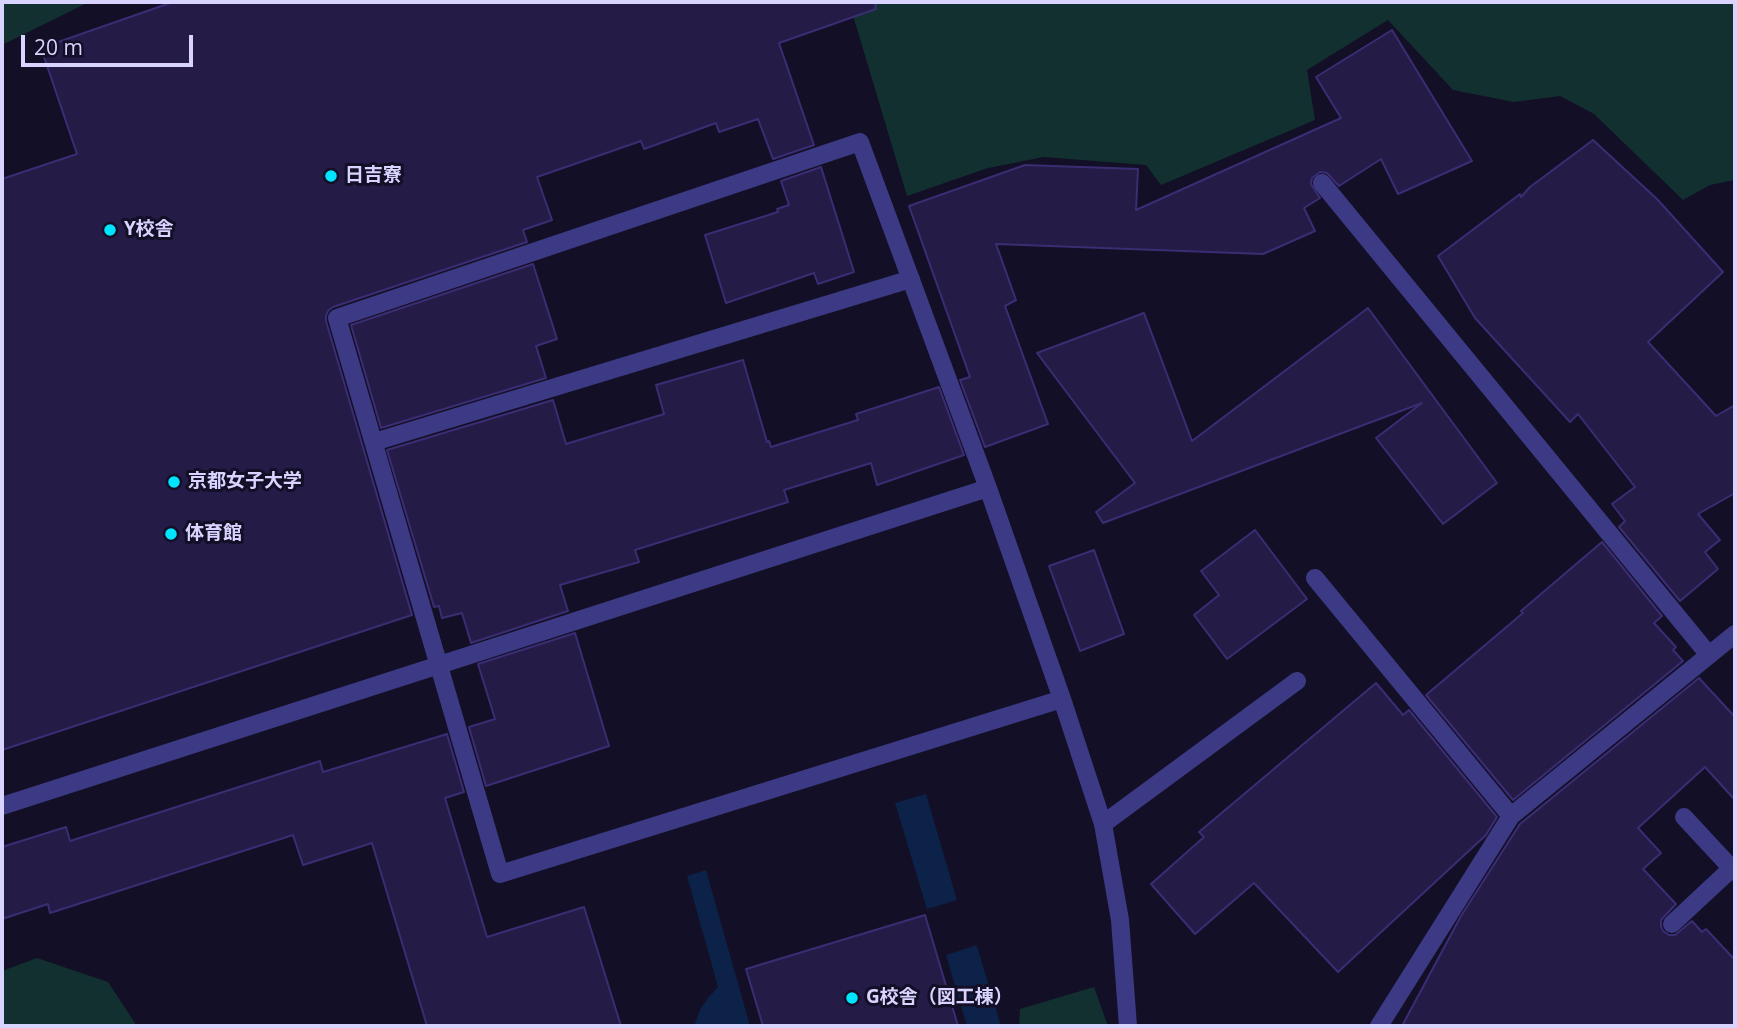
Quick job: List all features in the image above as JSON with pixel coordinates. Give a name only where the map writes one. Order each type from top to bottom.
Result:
[{"type":"street","points":[[1062,699],[500,874],[337,318],[860,142],[988,488],[1062,699],[1103,824],[1120,920],[1128,1026]]},
{"type":"street","points":[[1322,183],[1709,655]]},
{"type":"street","points":[[374,442],[911,279]]},
{"type":"street","points":[[2,806],[988,488]]},
{"type":"street","points":[[1315,578],[1511,816]]},
{"type":"street","points":[[1379,1026],[1511,816],[1735,634]]},
{"type":"street","points":[[1103,824],[1297,681]]},
{"type":"street","points":[[1672,924],[1734,870],[1684,817]]},
{"type":"green space","points":[[2,2],[89,2],[2,45]]},
{"type":"green space","points":[[849,2],[1735,2],[1735,180],[1710,185],[1683,200],[1594,114],[1560,96],[1514,102],[1453,90],[1388,20],[1307,70],[1315,120],[1161,185],[1146,165],[1044,157],[988,168],[907,196]]},
{"type":"green space","points":[[37,958],[108,982],[137,1026],[2,1026],[2,971]]},
{"type":"green space","points":[[1094,987],[1108,1026],[1019,1026],[1020,1009]]},
{"type":"water","points":[[926,794],[957,900],[927,909],[895,803]]},
{"type":"water","points":[[706,870],[750,1026],[694,1026],[700,1010],[718,987],[687,876]]},
{"type":"water","points":[[977,945],[1001,1026],[967,1026],[946,955]]},
{"type":"building","name":"京都女子大学","points":[[173,2],[875,2],[876,9],[779,43],[814,145],[773,159],[758,119],[719,132],[716,123],[644,149],[641,141],[537,177],[552,220],[523,230],[527,242],[333,307],[328,311],[326,321],[412,615],[2,750],[2,179],[77,154],[41,48]]},
{"type":"building","points":[[1392,30],[1472,161],[1398,194],[1381,159],[1339,186],[1327,173],[1320,172],[1312,178],[1311,184],[1320,198],[1304,208],[1315,231],[1263,254],[996,244],[1016,300],[1005,306],[1048,424],[985,447],[960,380],[970,377],[909,206],[1025,165],[1138,169],[1136,210],[1341,118],[1316,77]]},
{"type":"building","points":[[1593,140],[1657,199],[1723,272],[1648,342],[1716,416],[1735,405],[1735,493],[1698,514],[1720,540],[1705,552],[1718,569],[1680,601],[1619,527],[1625,521],[1612,504],[1635,487],[1578,414],[1570,422],[1475,318],[1438,256],[1520,194],[1521,197],[1530,187]]},
{"type":"building","points":[[821,167],[854,272],[818,284],[814,273],[726,303],[705,235],[778,212],[777,209],[789,205],[781,181]]},
{"type":"building","points":[[533,264],[557,339],[536,346],[546,378],[381,428],[351,325]]},
{"type":"building","points":[[1368,308],[1497,483],[1443,524],[1376,438],[1422,403],[1103,523],[1096,512],[1135,483],[1037,353],[1144,313],[1192,441]]},
{"type":"building","points":[[743,360],[767,442],[769,441],[771,447],[858,420],[856,414],[939,387],[964,455],[877,485],[871,463],[784,490],[788,502],[635,550],[639,562],[560,585],[568,611],[471,643],[462,613],[442,618],[439,606],[434,607],[387,450],[553,400],[566,444],[664,414],[656,385]]},
{"type":"building","points":[[1255,530],[1307,599],[1227,659],[1194,615],[1219,595],[1201,571]]},
{"type":"building","points":[[1602,542],[1662,616],[1654,623],[1676,647],[1673,650],[1683,661],[1513,800],[1426,695]]},
{"type":"building","points":[[1094,550],[1124,634],[1080,651],[1049,566]]},
{"type":"building","points":[[575,633],[609,746],[486,786],[469,727],[495,719],[478,664]]},
{"type":"building","points":[[1699,678],[1735,717],[1735,800],[1705,767],[1638,828],[1661,853],[1643,869],[1676,904],[1661,920],[1663,931],[1675,935],[1692,921],[1702,932],[1706,929],[1735,960],[1735,1026],[1402,1026],[1461,916],[1520,824]]},
{"type":"building","points":[[1376,683],[1403,715],[1409,710],[1497,817],[1486,835],[1338,972],[1254,883],[1195,934],[1151,884],[1204,837],[1199,832]]},
{"type":"building","points":[[447,734],[464,792],[445,798],[487,937],[584,907],[621,1026],[427,1026],[372,843],[303,865],[293,835],[50,913],[48,904],[2,919],[2,847],[66,827],[70,841],[320,761],[323,772]]},
{"type":"building","name":"G校舎（図工棟）","points":[[925,915],[958,1026],[763,1026],[746,969]]},
{"type":"place","name":"日吉寮","points":[[331,176]]},
{"type":"place","name":"Y校舎","points":[[110,230]]},
{"type":"place","name":"京都女子大学","points":[[174,482]]},
{"type":"place","name":"体育館","points":[[171,534]]},
{"type":"place","name":"G校舎（図工棟）","points":[[852,998]]}]
